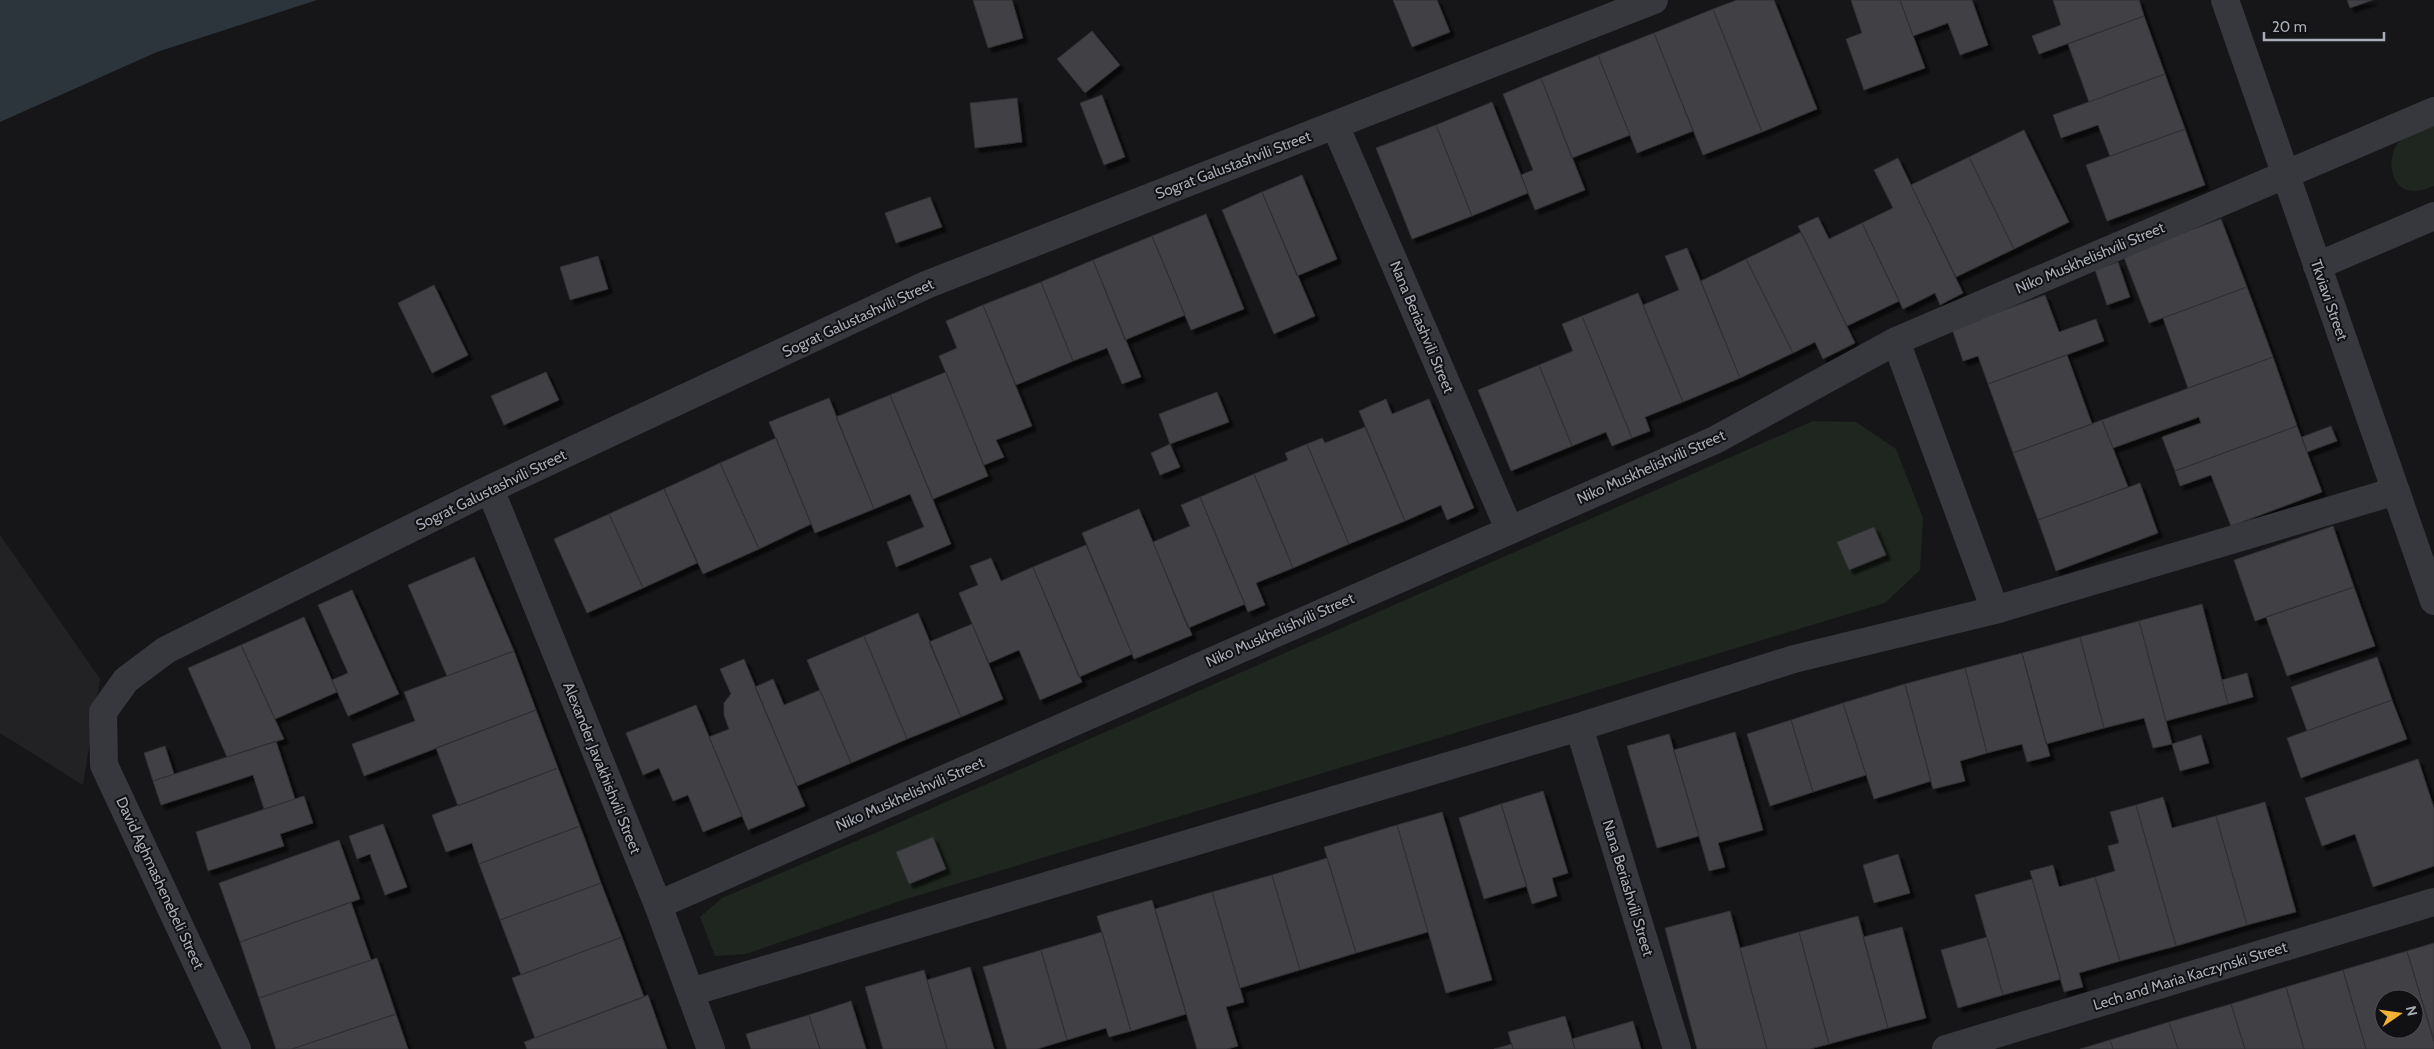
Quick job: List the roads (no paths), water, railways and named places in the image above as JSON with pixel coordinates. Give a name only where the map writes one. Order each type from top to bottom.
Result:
[{"type":"street","name":"Sograt Galustashvili Street","points":[[103,712],[126,680],[166,650],[490,490],[926,286],[1654,0]]},
{"type":"street","name":"Tkviavi Street","points":[[2225,0],[2434,601]]},
{"type":"street","name":"Niko Muskhelishvili Street","points":[[658,905],[1715,440],[1896,342],[2434,110]]},
{"type":"street","name":"Nana Beriashvili Street","points":[[1335,125],[1509,529]]},
{"type":"street","points":[[2318,266],[2434,216]]},
{"type":"street","points":[[1896,342],[1995,610]]},
{"type":"street","name":"Alexander Javakhishvili Street","points":[[490,490],[658,905],[711,1049]]},
{"type":"street","points":[[691,992],[1579,727],[1794,659],[1995,610],[2396,491]]},
{"type":"street","name":"David Aghmashenebeli Street","points":[[103,712],[104,765],[237,1049]]},
{"type":"street","name":"Nana Beriashvili Street","points":[[1579,727],[1677,1049]]},
{"type":"street","name":"Lech and Maria Kaczynski Street","points":[[1946,1049],[2434,902]]}]
